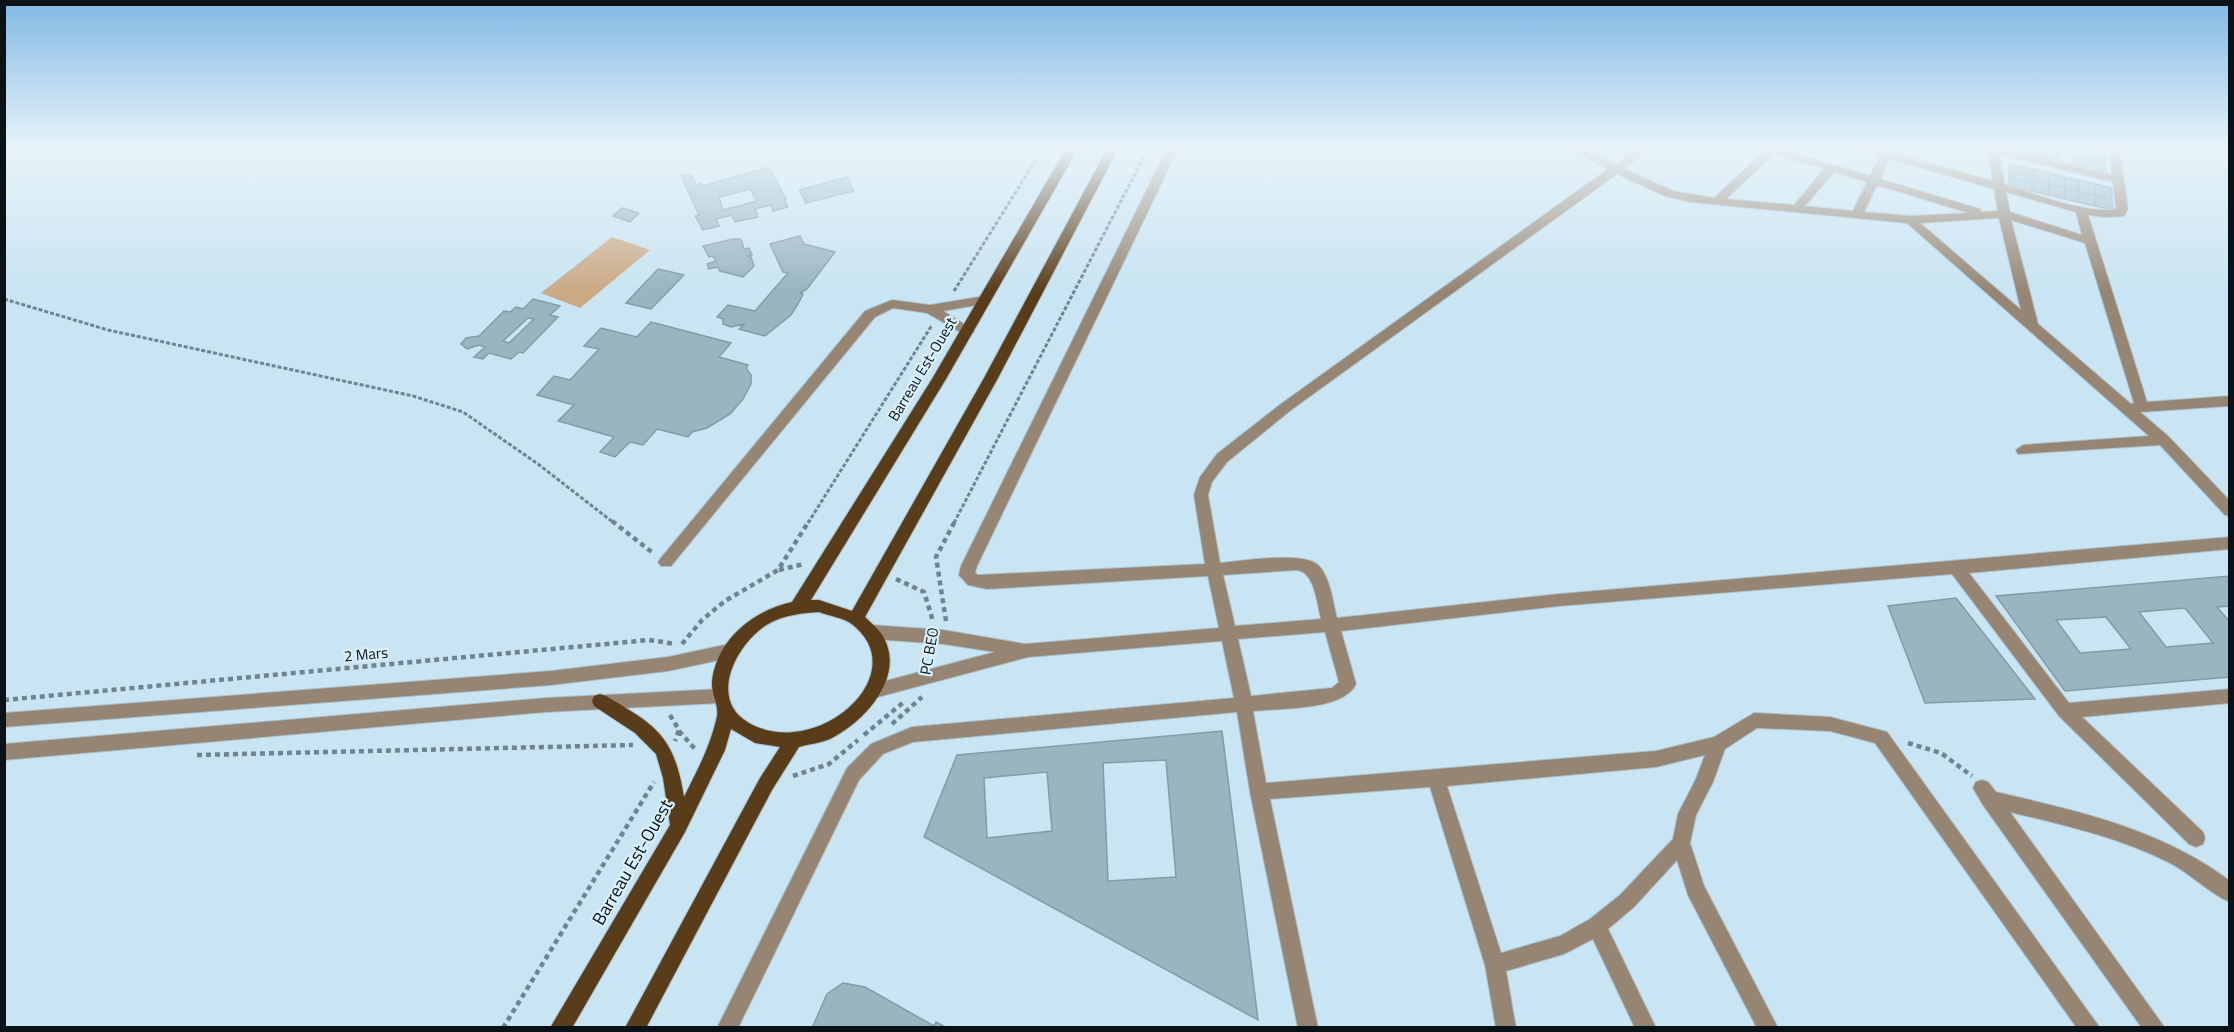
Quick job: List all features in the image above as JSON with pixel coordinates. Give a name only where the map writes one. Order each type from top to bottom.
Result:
[{"type":"main road","name":"Barreau Est-Ouest","points":[[798,607],[863,507],[1045,195]]},
{"type":"main road","points":[[857,617],[992,378],[1089,195]]},
{"type":"main road","points":[[819,606],[839,609],[857,617],[872,632],[880,650],[881,670],[874,691],[861,709],[842,725],[818,735],[793,741],[772,740],[738,725],[723,704],[721,671],[729,651],[744,634],[760,621],[798,607],[819,606]]},
{"type":"main road","points":[[600,701],[632,720],[665,751],[679,826]]},
{"type":"main road","name":"Barreau Est-Ouest","points":[[560,1028],[679,826],[716,750],[723,704]]},
{"type":"main road","points":[[634,1028],[766,784],[793,741]]},
{"type":"street","points":[[727,1028],[853,774],[878,749],[912,735],[1321,697],[1337,694],[1345,689],[1348,677],[1333,625],[1316,572],[1308,566],[987,583],[974,580],[967,575],[979,545],[1150,195]]},
{"type":"street","points":[[1308,1028],[1258,792],[1244,705],[1214,571],[1201,495],[1205,481],[1222,458],[1286,407],[1579,195]]},
{"type":"street","points":[[1675,195],[1715,203],[1910,220],[2004,214],[2091,241]]},
{"type":"street","points":[[1715,203],[1723,195]]},
{"type":"street","points":[[1796,210],[1808,195]]},
{"type":"street","points":[[1857,215],[1866,195]]},
{"type":"street","points":[[1923,195],[1988,215]]},
{"type":"street","points":[[2001,195],[2032,327]]},
{"type":"street","points":[[2029,195],[2104,214],[2120,213],[2123,203],[2122,195]]},
{"type":"street","points":[[2081,210],[2135,408]]},
{"type":"street","points":[[1910,220],[2032,327],[2135,408],[2229,511]]},
{"type":"street","points":[[666,562],[870,314],[892,304],[938,310],[985,300]]},
{"type":"street","points":[[938,310],[967,332]]},
{"type":"street","points":[[2135,408],[2229,401]]},
{"type":"street","points":[[2023,450],[2163,441]]},
{"type":"street","points":[[874,691],[1028,650],[1333,625],[1571,599],[2229,543]]},
{"type":"street","points":[[1956,568],[2064,711],[2196,838]]},
{"type":"street","points":[[872,632],[940,637],[1028,650]]},
{"type":"street","points":[[4,720],[551,678],[668,664],[729,651]]},
{"type":"street","points":[[2064,711],[2229,696]]},
{"type":"street","points":[[4,752],[600,701],[661,699],[723,704]]},
{"type":"street","points":[[1258,792],[1656,759],[1718,744],[1754,720],[1830,724],[1881,737],[2090,1028]]},
{"type":"street","points":[[1718,744],[1704,782],[1687,814],[1682,843],[1695,889],[1768,1028]]},
{"type":"street","points":[[1436,779],[1495,965],[1506,1028]]},
{"type":"street","points":[[1986,794],[2141,839],[2208,874],[2229,893]]},
{"type":"street","points":[[1986,794],[2154,1028]]},
{"type":"street","points":[[1495,965],[1564,944],[1597,926],[1627,901],[1682,843]]},
{"type":"street","points":[[1597,926],[1646,1028]]},
{"type":"path","points":[[668,664],[696,624],[745,584],[778,570],[862,441],[938,310],[1013,195]]},
{"type":"path","name":"PC BEO","points":[[940,637],[947,615],[936,557],[1124,195]]},
{"type":"path","points":[[4,299],[48,314],[108,330],[413,396],[463,412],[538,464],[666,562]]},
{"type":"path","points":[[882,572],[924,592],[940,637]]},
{"type":"path","name":"2 Mars","points":[[4,700],[649,640],[691,646]]},
{"type":"path","name":"PC BEO","points":[[885,730],[935,685],[937,673]]},
{"type":"path","points":[[503,1028],[679,730],[661,699]]},
{"type":"path","points":[[1881,737],[1941,753],[1971,774],[1986,794]]},
{"type":"path","points":[[185,755],[665,751]]},
{"type":"shaded area","points":[[612,237],[650,250],[580,308],[541,293]]},
{"type":"building","points":[[690,195],[726,195],[719,197],[723,210],[757,201],[754,195],[784,195],[788,207],[773,211],[771,205],[755,209],[758,217],[735,222],[732,215],[716,219],[719,226],[703,230],[695,216],[699,215]]},
{"type":"building","points":[[802,195],[837,195],[806,203]]},
{"type":"building","points":[[2050,195],[2064,195],[2064,199]]},
{"type":"building","points":[[2064,195],[2078,195],[2078,202],[2064,199]]},
{"type":"building","points":[[2078,195],[2095,195],[2095,206],[2078,202]]},
{"type":"building","points":[[2096,195],[2112,195],[2112,199]]},
{"type":"building","points":[[2096,195],[2112,199],[2113,210],[2095,206]]},
{"type":"building","points":[[622,208],[639,213],[630,222],[613,216]]},
{"type":"building","points":[[800,236],[804,244],[835,252],[807,289],[800,293],[803,294],[791,315],[765,336],[739,329],[744,324],[731,327],[723,324],[723,319],[717,317],[728,305],[755,311],[788,273],[783,272],[770,244]]},
{"type":"building","points":[[741,239],[744,249],[749,248],[752,255],[747,256],[751,257],[754,266],[743,277],[720,271],[718,267],[709,269],[707,264],[716,261],[713,256],[709,257],[703,246]]},
{"type":"building","points":[[658,269],[684,275],[651,309],[626,303]]},
{"type":"building","points":[[533,299],[560,306],[550,315],[558,317],[523,353],[519,352],[511,359],[489,353],[483,359],[474,357],[485,347],[479,345],[467,349],[461,344],[466,338],[479,336],[504,311],[510,312],[516,307],[523,309]],"holes":[[[528,318],[534,319],[509,343],[503,341]]]},
{"type":"building","points":[[651,322],[731,343],[719,357],[748,365],[746,368],[751,375],[751,384],[743,399],[730,414],[707,428],[692,432],[688,437],[657,429],[643,445],[630,442],[615,457],[600,452],[614,437],[558,421],[574,405],[537,395],[554,376],[570,380],[599,349],[584,346],[601,328],[637,337]]},
{"type":"building","points":[[2230,576],[2230,606],[2217,607],[2230,622],[2230,677],[2065,691],[1996,596]],"holes":[[[2185,608],[2213,643],[2166,647],[2139,612]],[[2106,617],[2131,649],[2080,653],[2056,620]]]},
{"type":"building","points":[[1956,598],[2035,699],[1925,703],[1888,606]]},
{"type":"building","points":[[1222,731],[1258,1020],[924,837],[957,755]],"holes":[[[1166,760],[1176,877],[1108,881],[1103,763]],[[1047,772],[1052,831],[987,838],[984,778]]]},
{"type":"building","points":[[843,983],[865,987],[934,1026],[936,1022],[947,1028],[812,1028],[827,994]]}]
